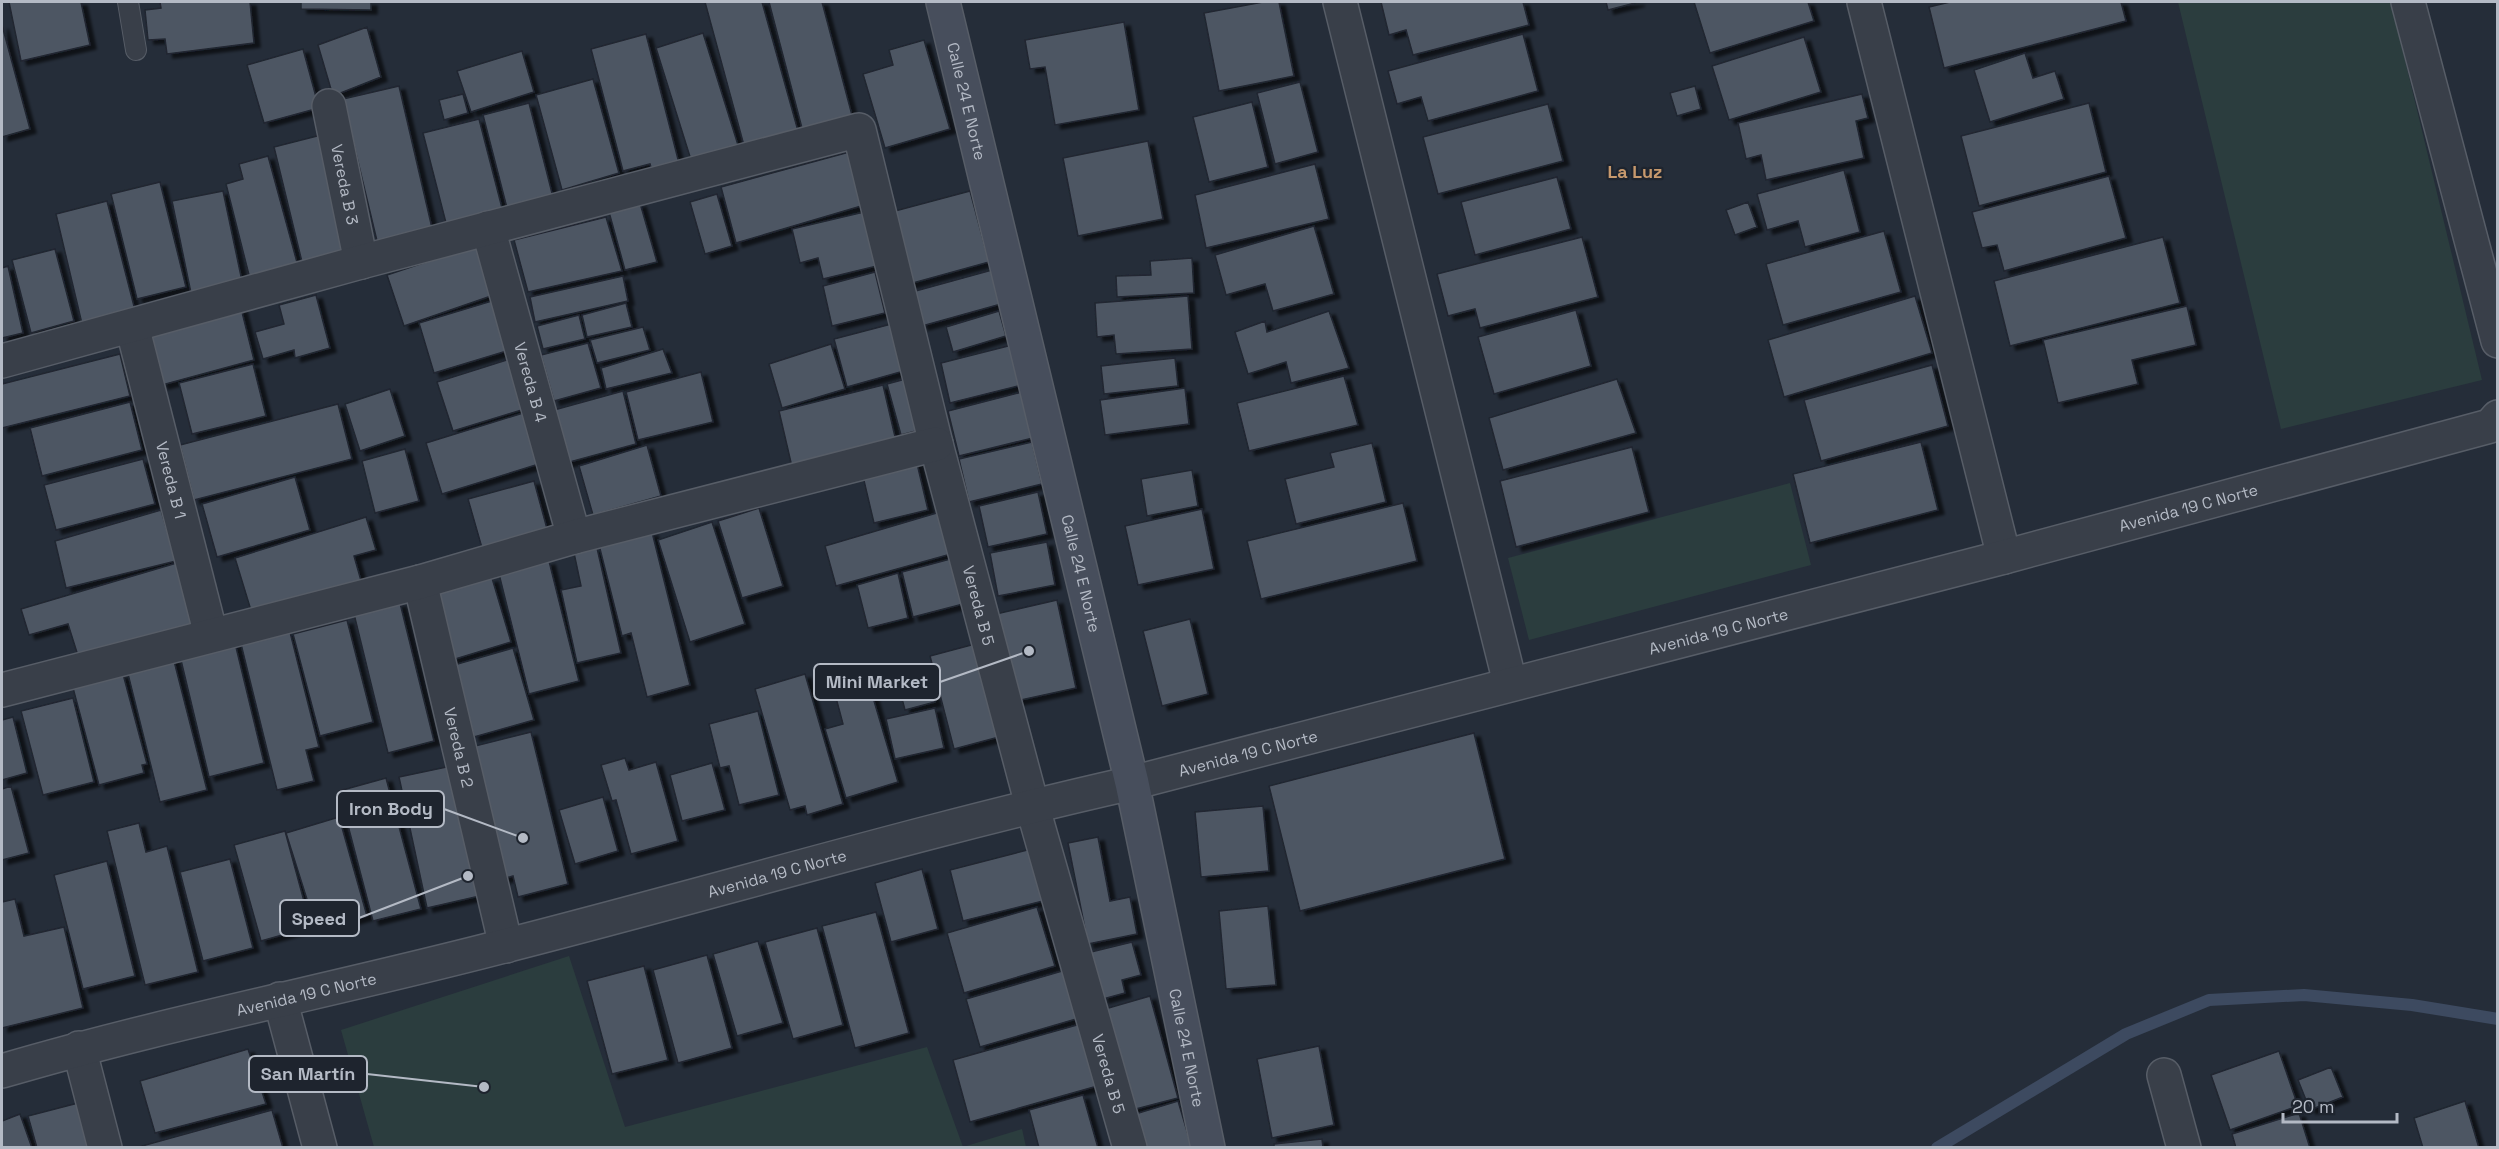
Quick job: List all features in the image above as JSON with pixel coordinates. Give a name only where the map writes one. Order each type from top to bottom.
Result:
[{"type":"main road","name":"Calle 24 E Norte","points":[[943,2],[1132,783],[1208,1148]]},
{"type":"street","points":[[1340,2],[1510,683]]},
{"type":"street","points":[[1863,2],[2004,556]]},
{"type":"street","points":[[2408,2],[2498,341]]},
{"type":"street","name":"Vereda B 3","points":[[329,106],[361,262]]},
{"type":"street","name":"Vereda B 5","points":[[488,228],[859,130],[936,444],[1032,806],[1130,1148]]},
{"type":"street","points":[[2,361],[488,228]]},
{"type":"street","name":"Vereda B 4","points":[[488,228],[574,537]]},
{"type":"street","name":"Vereda B 1","points":[[132,326],[211,635]]},
{"type":"street","name":"Avenida 19 C Norte","points":[[2,1071],[79,1048],[506,946],[1032,806],[1132,783],[2004,556],[2494,422]]},
{"type":"street","points":[[2,690],[420,582],[574,537],[936,444]]},
{"type":"street","name":"Vereda B 2","points":[[420,582],[506,946]]},
{"type":"street","points":[[280,999],[320,1148]]},
{"type":"street","points":[[79,1048],[105,1148]]},
{"type":"street","points":[[2164,1075],[2184,1148]]},
{"type":"lane","points":[[129,2],[136,50]]},
{"type":"shaded area","points":[[2178,2],[2391,2],[2482,380],[2281,429]]},
{"type":"shaded area","points":[[1790,483],[1811,565],[1529,640],[1508,558]]},
{"type":"shaded area","points":[[569,956],[625,1127],[927,1047],[963,1147],[374,1147],[341,1030]]},
{"type":"shaded area","points":[[1022,1129],[1026,1147],[963,1147]]},
{"type":"building","points":[[9,2],[81,2],[90,45],[21,61]]},
{"type":"building","points":[[160,2],[250,2],[254,43],[167,54],[165,39],[148,40],[145,10],[161,8]]},
{"type":"building","points":[[301,2],[371,2],[371,10],[301,9]]},
{"type":"building","points":[[705,2],[762,2],[800,138],[746,153]]},
{"type":"building","points":[[769,2],[822,2],[853,119],[803,132]]},
{"type":"building","points":[[1263,2],[1279,2],[1294,76],[1219,91],[1204,13]]},
{"type":"building","points":[[1381,2],[1523,2],[1529,25],[1413,55],[1406,30],[1389,35]]},
{"type":"building","points":[[1606,2],[1639,2],[1608,10]]},
{"type":"building","points":[[1694,2],[1808,2],[1814,21],[1710,53]]},
{"type":"building","points":[[1950,2],[2121,2],[2126,21],[1944,68],[1929,7]]},
{"type":"building","points":[[1124,22],[1139,110],[1055,125],[1045,67],[1030,69],[1025,40]]},
{"type":"building","points":[[2,25],[30,129],[2,137]]},
{"type":"building","points":[[367,27],[381,77],[333,96],[318,45]]},
{"type":"building","points":[[703,33],[738,145],[691,160],[656,48]]},
{"type":"building","points":[[646,34],[681,171],[654,178],[650,164],[623,171],[591,49]]},
{"type":"building","points":[[1523,34],[1538,91],[1428,121],[1421,97],[1397,104],[1388,71]]},
{"type":"building","points":[[1804,37],[1821,92],[1729,120],[1712,66]]},
{"type":"building","points":[[924,40],[950,129],[885,148],[863,74],[893,65],[889,50]]},
{"type":"building","points":[[303,49],[319,108],[264,123],[247,65]]},
{"type":"building","points":[[522,51],[534,92],[471,112],[457,71]]},
{"type":"building","points":[[2025,53],[2033,78],[2055,71],[2064,99],[1990,122],[1974,70]]},
{"type":"building","points":[[593,79],[619,173],[562,190],[536,95]]},
{"type":"building","points":[[1300,82],[1318,152],[1275,164],[1257,93]]},
{"type":"building","points":[[399,86],[432,228],[377,241],[343,99]]},
{"type":"building","points":[[1695,86],[1701,109],[1677,116],[1670,93]]},
{"type":"building","points":[[463,94],[468,113],[444,120],[439,100]]},
{"type":"building","points":[[1862,94],[1868,118],[1856,121],[1864,158],[1766,180],[1761,155],[1746,159],[1738,123]]},
{"type":"building","points":[[1252,102],[1268,167],[1209,182],[1193,117]]},
{"type":"building","points":[[529,103],[553,197],[507,208],[483,115]]},
{"type":"building","points":[[2089,103],[2106,172],[1979,206],[1961,136]]},
{"type":"building","points":[[1548,104],[1563,161],[1438,194],[1423,137]]},
{"type":"building","points":[[479,119],[502,208],[446,223],[423,133]]},
{"type":"building","points":[[321,135],[350,251],[302,262],[274,147]]},
{"type":"building","points":[[1148,141],[1163,219],[1078,236],[1063,158]]},
{"type":"building","points":[[853,151],[868,204],[736,243],[721,187]]},
{"type":"building","points":[[268,156],[298,266],[250,279],[226,184],[243,179],[239,164]]},
{"type":"building","points":[[1315,164],[1329,219],[1206,248],[1195,195]]},
{"type":"building","points":[[1844,170],[1860,232],[1805,247],[1798,221],[1767,230],[1757,194]]},
{"type":"building","points":[[2109,176],[2126,238],[2004,271],[1997,245],[1982,248],[1972,212]]},
{"type":"building","points":[[1557,177],[1571,229],[1475,255],[1461,202]]},
{"type":"building","points":[[160,182],[186,287],[137,299],[111,194]]},
{"type":"building","points":[[223,191],[242,281],[191,293],[172,201]]},
{"type":"building","points":[[970,191],[989,262],[902,286],[895,211]]},
{"type":"building","points":[[717,194],[732,246],[705,254],[690,202]]},
{"type":"building","points":[[107,201],[136,314],[83,328],[56,214]]},
{"type":"building","points":[[1748,202],[1757,227],[1735,235],[1726,210]]},
{"type":"building","points":[[640,203],[657,262],[625,270],[609,212]]},
{"type":"building","points":[[864,212],[877,266],[823,279],[818,258],[800,263],[792,229]]},
{"type":"building","points":[[606,217],[622,271],[528,292],[514,240]]},
{"type":"building","points":[[1314,226],[1334,294],[1273,311],[1265,284],[1226,295],[1215,255]]},
{"type":"building","points":[[1884,231],[1901,292],[1783,325],[1766,264]]},
{"type":"building","points":[[1582,237],[1598,297],[1480,328],[1475,309],[1448,316],[1437,274]]},
{"type":"building","points":[[2163,237],[2180,303],[2010,346],[1994,281]]},
{"type":"building","points":[[477,245],[494,295],[404,326],[387,275]]},
{"type":"building","points":[[55,249],[74,321],[31,333],[12,260]]},
{"type":"building","points":[[1192,258],[1194,293],[1117,297],[1116,276],[1151,275],[1150,261]]},
{"type":"building","points":[[8,266],[23,333],[2,338],[2,268]]},
{"type":"building","points":[[992,270],[1001,304],[922,326],[912,292]]},
{"type":"building","points":[[875,272],[885,313],[832,326],[823,286]]},
{"type":"building","points":[[623,276],[628,301],[535,322],[530,297]]},
{"type":"building","points":[[316,295],[330,348],[295,358],[294,350],[263,359],[255,332],[284,324],[279,305]]},
{"type":"building","points":[[1188,296],[1192,349],[1116,354],[1114,335],[1097,337],[1095,303]]},
{"type":"building","points":[[1915,296],[1932,353],[1784,397],[1768,340]]},
{"type":"building","points":[[495,300],[510,350],[434,373],[419,323]]},
{"type":"building","points":[[626,303],[632,327],[587,337],[582,315]]},
{"type":"building","points":[[2187,306],[2196,345],[2132,360],[2138,384],[2058,403],[2043,340]]},
{"type":"building","points":[[241,308],[254,360],[162,385],[148,333]]},
{"type":"building","points":[[1576,310],[1591,366],[1494,394],[1478,337]]},
{"type":"building","points":[[999,311],[1006,336],[953,352],[946,327]]},
{"type":"building","points":[[1329,311],[1349,368],[1291,383],[1286,362],[1248,374],[1235,332],[1265,321],[1267,332]]},
{"type":"building","points":[[579,315],[585,339],[543,349],[537,326]]},
{"type":"building","points":[[899,322],[911,369],[847,387],[834,339]]},
{"type":"building","points":[[643,327],[650,350],[597,363],[590,340]]},
{"type":"building","points":[[588,343],[601,388],[554,401],[541,355]]},
{"type":"building","points":[[831,344],[845,389],[782,408],[769,364]]},
{"type":"building","points":[[1012,345],[1022,385],[950,403],[941,363]]},
{"type":"building","points":[[663,349],[672,373],[606,389],[601,368]]},
{"type":"building","points":[[120,354],[130,396],[2,428],[2,384]]},
{"type":"building","points":[[1175,358],[1178,386],[1104,394],[1101,366]]},
{"type":"building","points":[[510,359],[525,409],[453,431],[437,382]]},
{"type":"building","points":[[253,364],[266,416],[192,434],[179,383]]},
{"type":"building","points":[[1932,365],[1948,426],[1821,461],[1804,400]]},
{"type":"building","points":[[701,372],[713,422],[638,440],[626,392]]},
{"type":"building","points":[[1344,376],[1358,425],[1249,451],[1237,403]]},
{"type":"building","points":[[913,377],[927,428],[901,435],[887,384]]},
{"type":"building","points":[[1617,379],[1636,433],[1503,470],[1489,418]]},
{"type":"building","points":[[883,385],[896,441],[792,467],[779,411]]},
{"type":"building","points":[[1185,388],[1189,424],[1105,435],[1100,400]]},
{"type":"building","points":[[390,389],[405,436],[360,451],[345,404]]},
{"type":"building","points":[[623,391],[636,444],[566,463],[554,410]]},
{"type":"building","points":[[1026,391],[1037,437],[959,456],[948,411]]},
{"type":"building","points":[[130,402],[142,450],[42,476],[30,428]]},
{"type":"building","points":[[338,404],[352,459],[194,500],[180,445]]},
{"type":"building","points":[[523,413],[539,464],[442,494],[426,443]]},
{"type":"building","points":[[1032,442],[1042,484],[969,502],[959,459]]},
{"type":"building","points":[[1921,442],[1938,510],[1810,543],[1793,474]]},
{"type":"building","points":[[1372,443],[1386,502],[1296,524],[1285,479],[1334,467],[1330,453]]},
{"type":"building","points":[[647,445],[661,496],[593,515],[579,466]]},
{"type":"building","points":[[1632,447],[1649,512],[1516,547],[1500,481]]},
{"type":"building","points":[[405,449],[419,501],[375,513],[362,461]]},
{"type":"building","points":[[915,455],[928,510],[874,523],[861,468]]},
{"type":"building","points":[[143,459],[155,504],[56,530],[44,485]]},
{"type":"building","points":[[1192,470],[1198,506],[1147,516],[1141,479]]},
{"type":"building","points":[[295,477],[310,530],[217,557],[202,504]]},
{"type":"building","points":[[534,481],[549,536],[484,555],[468,499]]},
{"type":"building","points":[[1038,492],[1047,534],[988,547],[979,506]]},
{"type":"building","points":[[1403,503],[1417,561],[1261,599],[1247,541]]},
{"type":"building","points":[[759,508],[783,586],[742,598],[718,521]]},
{"type":"building","points":[[1202,509],[1214,569],[1138,585],[1125,526]]},
{"type":"building","points":[[161,510],[176,561],[66,588],[55,541]]},
{"type":"building","points":[[940,512],[951,554],[836,586],[825,546]]},
{"type":"building","points":[[366,517],[376,550],[354,556],[362,584],[253,617],[235,558]]},
{"type":"building","points":[[712,522],[745,624],[690,642],[658,540]]},
{"type":"building","points":[[652,532],[690,685],[647,697],[631,633],[622,636],[599,545]]},
{"type":"building","points":[[1047,542],[1055,585],[998,596],[990,553]]},
{"type":"building","points":[[597,548],[621,653],[577,663],[561,590],[581,586],[574,553]]},
{"type":"building","points":[[954,558],[967,603],[913,617],[902,572]]},
{"type":"building","points":[[549,561],[579,681],[529,694],[499,574]]},
{"type":"building","points":[[180,562],[198,624],[79,659],[68,624],[29,635],[21,609]]},
{"type":"building","points":[[898,573],[908,618],[868,628],[857,585]]},
{"type":"building","points":[[492,578],[511,642],[452,660],[433,595]]},
{"type":"building","points":[[1057,600],[1076,688],[1007,703],[987,616]]},
{"type":"building","points":[[400,603],[434,741],[388,753],[354,614]]},
{"type":"building","points":[[1190,619],[1208,694],[1162,706],[1143,631]]},
{"type":"building","points":[[347,620],[373,722],[320,736],[293,634]]},
{"type":"building","points":[[290,632],[319,747],[306,750],[314,781],[277,790],[241,644]]},
{"type":"building","points":[[235,643],[264,763],[209,777],[180,656]]},
{"type":"building","points":[[975,644],[999,737],[954,749],[930,656]]},
{"type":"building","points":[[513,648],[534,720],[474,737],[454,665]]},
{"type":"building","points":[[173,657],[207,790],[160,802],[127,670]]},
{"type":"building","points":[[925,669],[935,702],[905,710],[896,676]]},
{"type":"building","points":[[123,674],[147,764],[142,765],[144,773],[99,785],[73,688]]},
{"type":"building","points":[[805,674],[843,804],[807,815],[805,806],[790,810],[755,689]]},
{"type":"building","points":[[869,684],[898,782],[846,798],[825,729],[843,724],[835,694]]},
{"type":"building","points":[[73,698],[94,782],[43,795],[21,711]]},
{"type":"building","points":[[935,708],[944,748],[895,759],[886,719]]},
{"type":"building","points":[[758,711],[779,795],[739,805],[729,766],[720,768],[709,724]]},
{"type":"building","points":[[13,717],[27,773],[2,780],[2,720]]},
{"type":"building","points":[[531,732],[568,884],[518,897],[513,876],[503,879],[471,747]]},
{"type":"building","points":[[1474,733],[1505,859],[1300,911],[1269,786]]},
{"type":"building","points":[[625,758],[629,770],[656,762],[678,841],[631,854],[616,800],[612,801],[601,765]]},
{"type":"building","points":[[712,763],[725,810],[682,821],[670,775]]},
{"type":"building","points":[[456,765],[484,895],[427,908],[399,777]]},
{"type":"building","points":[[386,778],[421,909],[373,921],[339,791]]},
{"type":"building","points":[[11,786],[29,853],[2,860],[2,789]]},
{"type":"building","points":[[603,797],[618,851],[575,864],[559,810]]},
{"type":"building","points":[[1263,806],[1269,871],[1201,877],[1195,812]]},
{"type":"building","points":[[339,817],[367,916],[317,931],[286,833]]},
{"type":"building","points":[[139,823],[146,852],[167,846],[198,972],[145,985],[107,831]]},
{"type":"building","points":[[285,831],[311,927],[261,941],[234,845]]},
{"type":"building","points":[[1098,837],[1110,901],[1130,897],[1137,934],[1088,944],[1068,843]]},
{"type":"building","points":[[1035,848],[1047,900],[963,921],[950,870]]},
{"type":"building","points":[[230,859],[253,948],[203,961],[180,872]]},
{"type":"building","points":[[107,861],[135,976],[83,989],[54,875]]},
{"type":"building","points":[[922,869],[938,929],[891,942],[875,883]]},
{"type":"building","points":[[15,899],[24,936],[64,927],[83,1008],[2,1028],[2,902]]},
{"type":"building","points":[[1268,906],[1276,985],[1226,989],[1219,911]]},
{"type":"building","points":[[1037,907],[1055,966],[964,993],[947,933]]},
{"type":"building","points":[[876,912],[909,1033],[855,1048],[822,926]]},
{"type":"building","points":[[817,928],[843,1025],[793,1039],[765,942]]},
{"type":"building","points":[[758,941],[783,1023],[737,1036],[713,954]]},
{"type":"building","points":[[1132,942],[1141,975],[1122,980],[1125,993],[1103,999],[1091,952]]},
{"type":"building","points":[[707,955],[732,1048],[678,1063],[653,970]]},
{"type":"building","points":[[644,966],[668,1060],[612,1074],[587,981]]},
{"type":"building","points":[[1069,969],[1083,1017],[980,1047],[966,999]]},
{"type":"building","points":[[1150,996],[1178,1098],[1132,1110],[1105,1009]]},
{"type":"building","points":[[1084,1023],[1101,1085],[970,1122],[953,1060]]},
{"type":"building","points":[[1319,1046],[1334,1125],[1272,1138],[1257,1059]]},
{"type":"building","points":[[248,1049],[266,1104],[155,1133],[140,1081]]},
{"type":"building","points":[[2279,1051],[2298,1106],[2230,1130],[2211,1075]]},
{"type":"building","points":[[2331,1067],[2343,1097],[2310,1110],[2298,1080]]},
{"type":"building","points":[[1083,1095],[1098,1148],[1039,1148],[1029,1110]]},
{"type":"building","points":[[1178,1101],[1192,1148],[1141,1148],[1132,1115]]},
{"type":"building","points":[[2465,1101],[2479,1148],[2423,1148],[2414,1118]]},
{"type":"building","points":[[82,1102],[94,1148],[37,1148],[28,1116]]},
{"type":"building","points":[[272,1110],[283,1148],[142,1148],[142,1146]]},
{"type":"building","points":[[2299,1113],[2310,1148],[2236,1148],[2232,1134]]},
{"type":"building","points":[[20,1114],[32,1148],[2,1148],[2,1121]]},
{"type":"building","points":[[1322,1139],[1323,1148],[1274,1148],[1274,1144]]},
{"type":"waterway","points":[[1937,1148],[2126,1034],[2209,1000],[2304,995],[2412,1005],[2498,1019]]},
{"type":"place","name":"Mini Market","points":[[1029,651]]},
{"type":"place","name":"Iron Body","points":[[523,838]]},
{"type":"place","name":"Speed","points":[[468,876]]},
{"type":"place","name":"San Martín","points":[[484,1087]]},
{"type":"district","name":"La Luz","points":[[1635,172]]}]
